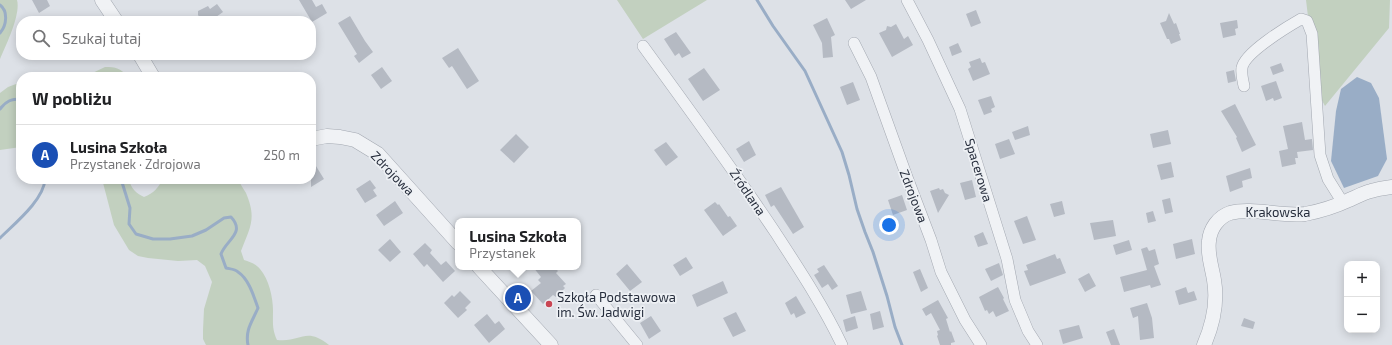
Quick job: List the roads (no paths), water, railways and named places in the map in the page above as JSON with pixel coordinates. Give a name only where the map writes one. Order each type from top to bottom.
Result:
[{"type":"street","points":[[102,0],[113,16]]},
{"type":"street","name":"Spacerowa","points":[[907,0],[932,46],[960,109],[1007,259],[1015,300],[1028,331],[1038,345]]},
{"type":"street","points":[[1244,86],[1242,68],[1247,57],[1287,26],[1300,19],[1307,21],[1312,34],[1320,155],[1328,178],[1343,203]]},
{"type":"street","name":"Zdrojowa","points":[[854,43],[871,77],[931,240],[941,272],[964,320],[981,345]]},
{"type":"street","name":"Źródlana","points":[[643,46],[733,169],[829,316],[842,345]]},
{"type":"street","points":[[143,60],[150,72]]},
{"type":"street","name":"Zdrojowa","points":[[316,138],[327,136],[354,140],[378,154],[455,240]]},
{"type":"street","name":"Krakowska","points":[[1204,345],[1211,330],[1216,299],[1209,250],[1210,235],[1217,222],[1223,216],[1230,213],[1247,211],[1303,214],[1322,211],[1370,191],[1392,187]]},
{"type":"street","points":[[483,270],[550,345]]},
{"type":"street","points":[[596,295],[638,345]]},
{"type":"water","points":[[1357,77],[1371,83],[1379,98],[1387,159],[1378,176],[1344,188],[1331,161],[1336,111],[1341,89]]},
{"type":"waterway","points":[[757,0],[773,26],[805,71],[842,152],[857,209],[873,252],[895,327],[902,345]]},
{"type":"waterway","points":[[0,5],[3,8],[6,18],[0,33]]},
{"type":"waterway","points":[[0,109],[4,104],[16,99]]},
{"type":"waterway","points":[[0,238],[34,203],[40,195],[44,184]]},
{"type":"waterway","points":[[123,184],[130,208],[129,224],[136,234],[153,239],[170,239],[192,236],[206,230],[224,218],[231,217],[235,223],[236,232],[221,254],[226,268],[237,271],[245,279],[251,288],[258,308],[248,330],[248,345]]},
{"type":"place","name":"Lusina Szkoła","points":[[518,298]]},
{"type":"place","name":"Szkoła Podstawowa im. Św. Jadwigi","points":[[549,304]]}]
